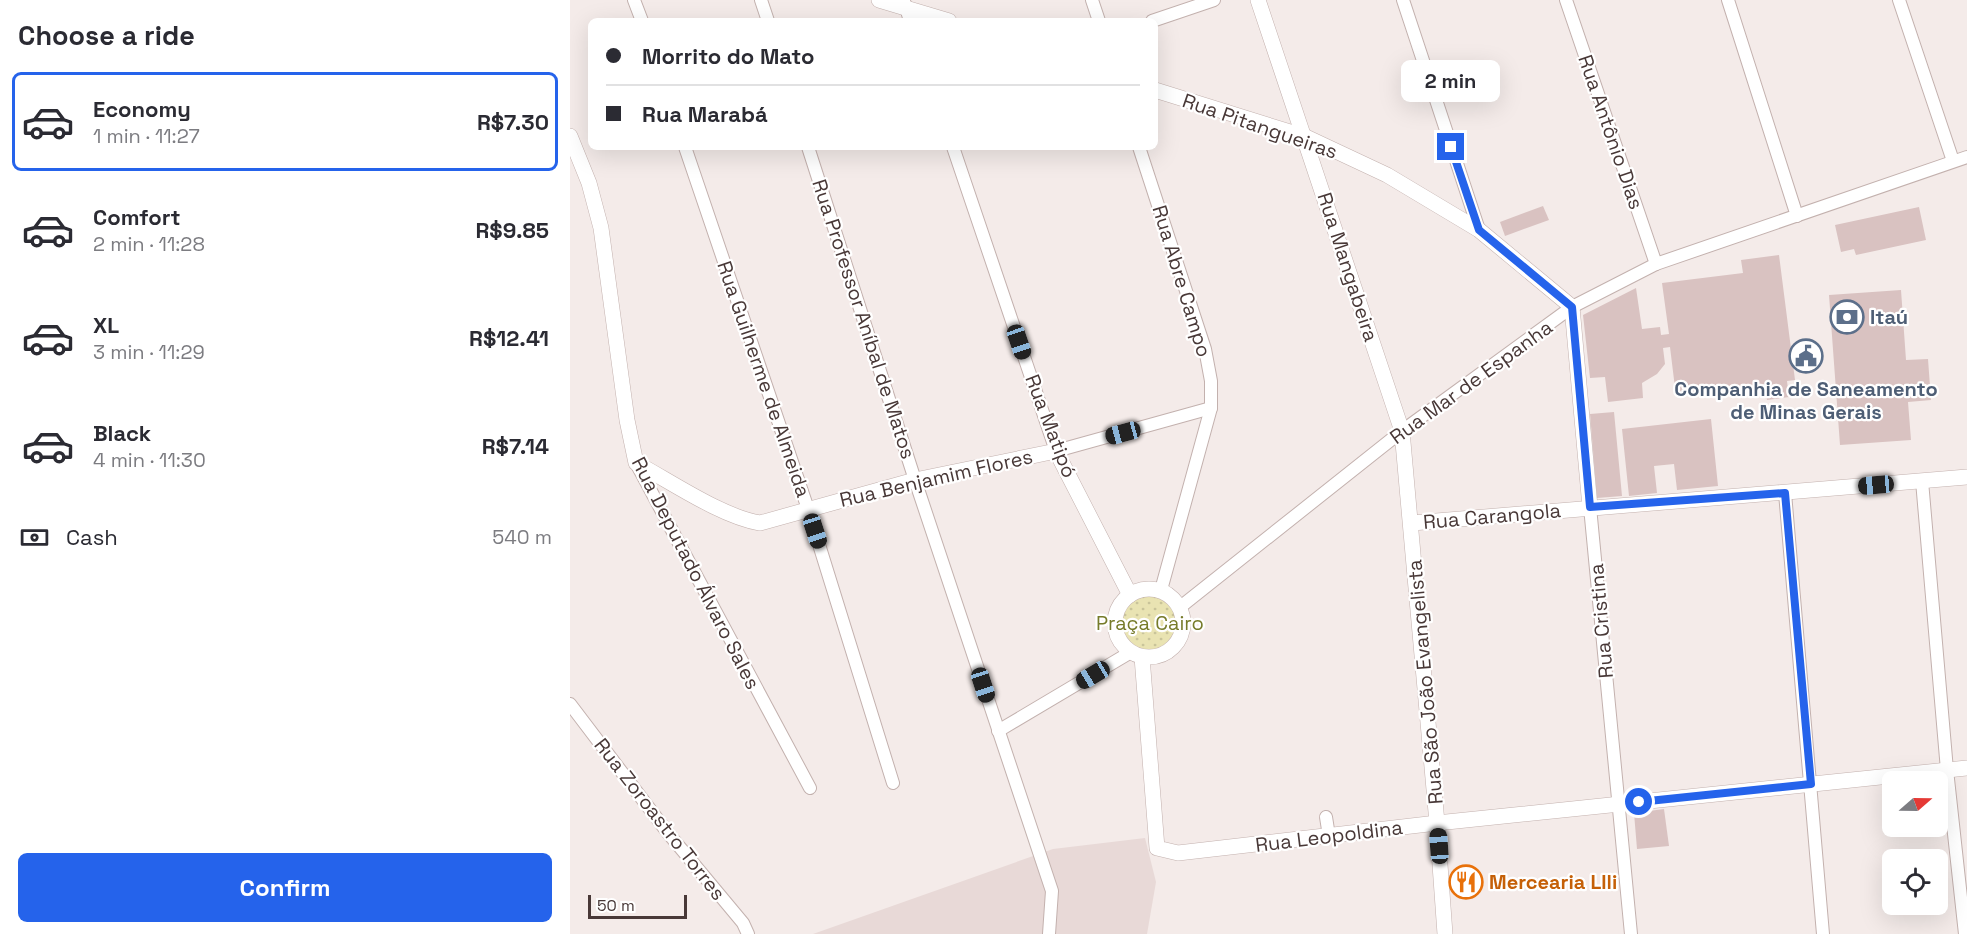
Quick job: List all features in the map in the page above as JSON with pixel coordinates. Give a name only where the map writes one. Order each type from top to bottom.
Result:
[{"type":"street","points":[[634,0],[641,18]]},
{"type":"street","points":[[761,0],[767,18]]},
{"type":"street","points":[[879,0],[938,18]]},
{"type":"street","points":[[1092,0],[1098,18]]},
{"type":"street","points":[[1158,19],[1214,0]]},
{"type":"street","name":"Rua Mangabeira","points":[[1258,0],[1306,137],[1402,431]]},
{"type":"street","points":[[1403,0],[1479,230]]},
{"type":"street","name":"Rua Antônio Dias","points":[[1566,0],[1656,264]]},
{"type":"street","points":[[1728,0],[1797,216]]},
{"type":"street","points":[[1899,0],[1953,161]]},
{"type":"street","name":"Rua Pitangueiras","points":[[1158,91],[1306,137],[1388,175],[1479,230],[1572,307]]},
{"type":"street","name":"Rua Deputado Álvaro Sales","points":[[570,136],[589,183],[601,228],[627,420],[636,462],[810,788]]},
{"type":"street","name":"Rua Guilherme de Almeida","points":[[686,150],[808,508],[893,783]]},
{"type":"street","name":"Rua Professor Aníbal de Matos","points":[[809,150],[915,480],[1052,891],[1049,934]]},
{"type":"street","name":"Rua Matipó","points":[[954,150],[1056,451],[1130,595]]},
{"type":"street","name":"Rua Abre Campo","points":[[1140,150],[1205,349],[1211,381],[1211,408],[1161,591]]},
{"type":"street","name":"Rua Mar de Espanha","points":[[1179,608],[1402,431],[1572,307],[1656,264],[1967,157]]},
{"type":"street","name":"Rua Cristina","points":[[1572,307],[1630,934]]},
{"type":"street","name":"Rua Benjamim Flores","points":[[636,462],[744,520],[760,523],[915,480],[1056,451],[1211,408]]},
{"type":"street","name":"Rua São João Evangelista","points":[[1402,431],[1412,523],[1445,934]]},
{"type":"street","name":"Rua Carangola","points":[[1412,523],[1967,477]]},
{"type":"street","points":[[1922,481],[1947,770],[1965,934]]},
{"type":"street","points":[[1785,493],[1823,934]]},
{"type":"street","points":[[1143,590],[1161,591],[1173,599],[1179,608],[1183,627],[1176,644],[1161,655],[1137,654],[1123,645],[1117,635],[1115,624],[1117,613],[1122,603],[1130,595],[1143,590]]},
{"type":"street","points":[[998,731],[1137,654]]},
{"type":"street","name":"Rua Leopoldina","points":[[1137,654],[1157,848],[1179,853],[1437,823],[1967,768]]},
{"type":"street","name":"Rua Zoroastro Torres","points":[[570,704],[668,833],[743,923],[748,934]]},
{"type":"street","points":[[1326,817],[1329,836]]},
{"type":"shaded area","points":[[1145,838],[1156,882],[1147,934],[813,934],[1053,849]]},
{"type":"green space","name":"Praça Cairo","points":[[1143,593],[1155,593],[1171,601],[1177,611],[1179,623],[1177,635],[1171,645],[1155,653],[1143,653],[1127,645],[1119,629],[1119,617],[1127,601]]},
{"type":"building","points":[[1543,206],[1549,220],[1505,236],[1500,222]]},
{"type":"building","points":[[1919,207],[1926,240],[1856,255],[1854,249],[1841,252],[1835,225]]},
{"type":"building","points":[[1779,255],[1795,380],[1787,381],[1789,397],[1767,400],[1765,384],[1676,396],[1670,347],[1663,348],[1665,364],[1657,374],[1642,383],[1643,398],[1608,402],[1605,377],[1590,378],[1583,315],[1636,288],[1642,329],[1660,327],[1661,335],[1669,334],[1662,283],[1743,273],[1741,260]]},
{"type":"building","points":[[1901,290],[1906,360],[1928,359],[1931,400],[1908,402],[1911,440],[1840,445],[1829,295]]},
{"type":"building","points":[[1614,412],[1622,496],[1597,498],[1590,414]]},
{"type":"building","points":[[1711,419],[1718,486],[1677,490],[1674,464],[1654,466],[1657,493],[1629,496],[1622,429]]},
{"type":"building","points":[[1664,809],[1669,846],[1637,849],[1634,813]]},
{"type":"place","name":"Itaú","points":[[1847,317]]},
{"type":"place","name":"Companhia de Saneamento de Minas Gerais","points":[[1806,356]]},
{"type":"place","name":"Mercearia LIli","points":[[1466,882]]},
{"type":"route","points":[[1451,147],[1479,230],[1572,307],[1590,507],[1785,493],[1811,784],[1639,802]]}]
